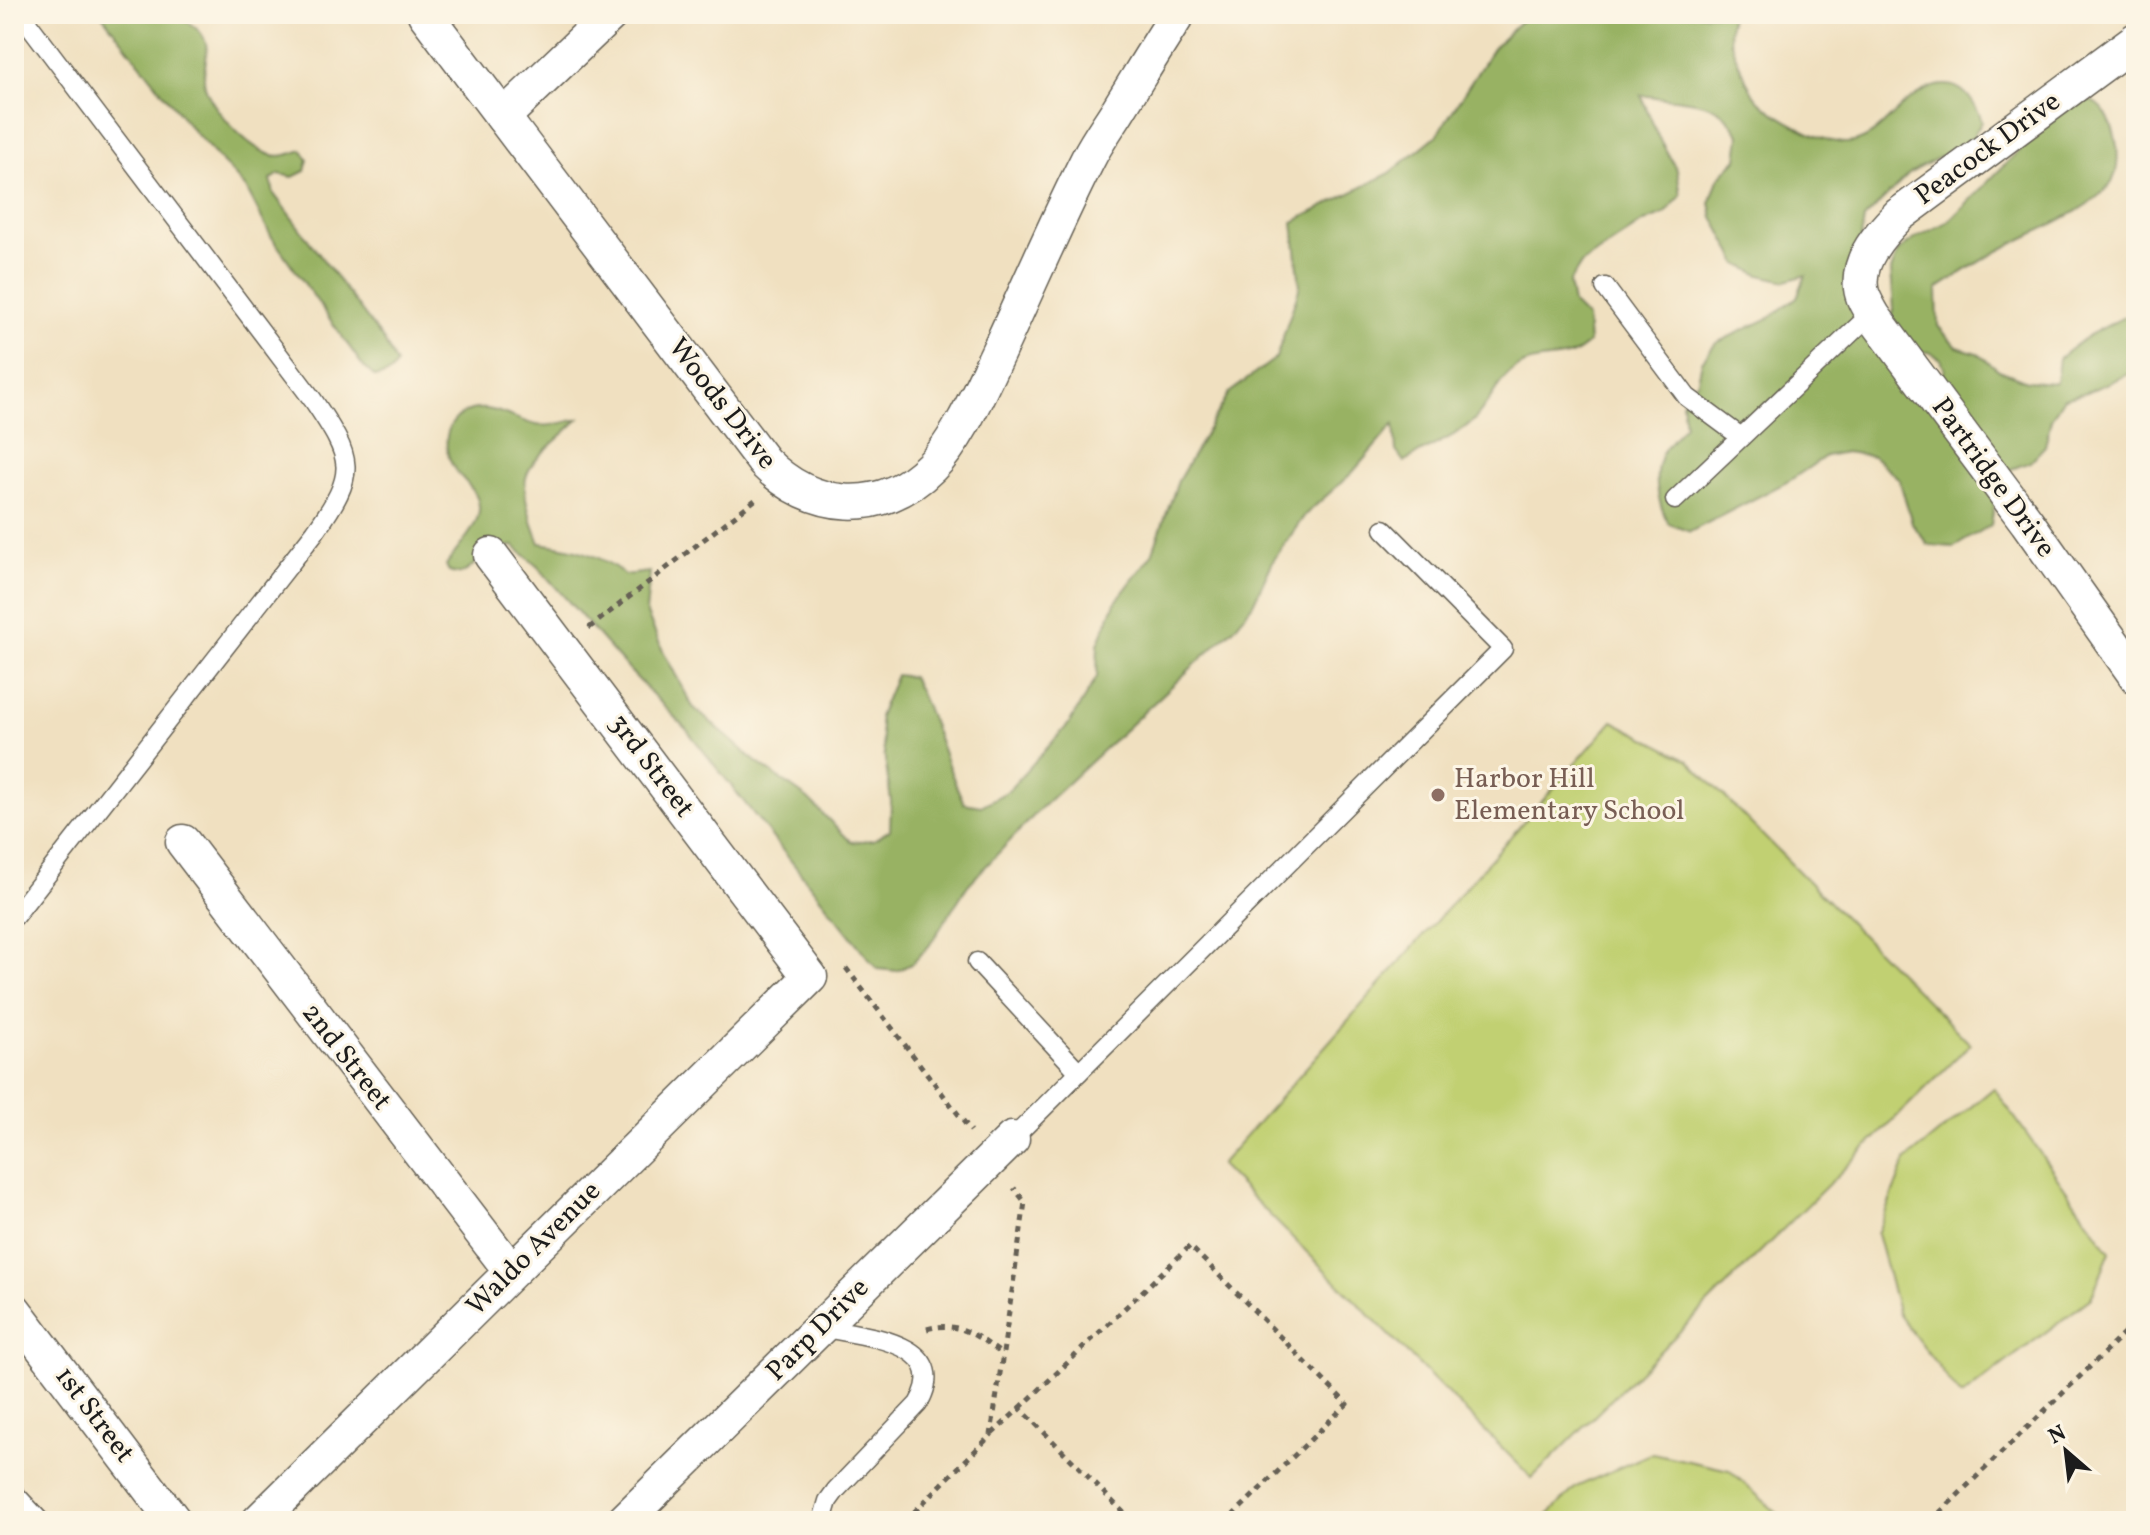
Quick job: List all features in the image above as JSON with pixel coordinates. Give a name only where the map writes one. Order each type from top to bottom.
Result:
[{"type":"street","name":"Woods Drive","points":[[425,14],[764,462],[781,480],[835,502],[872,500],[894,493],[917,479],[939,459],[974,402],[1090,156],[1178,14]]},
{"type":"street","points":[[503,117],[611,14]]},
{"type":"street","name":"Peacock Drive","points":[[1861,276],[1874,243],[1899,215],[2136,40]]},
{"type":"street","name":"Partridge Drive","points":[[1861,276],[1863,297],[1872,313],[2136,676]]},
{"type":"street","name":"3rd Street","points":[[491,555],[810,977]]},
{"type":"street","name":"2nd Street","points":[[183,842],[511,1271]]},
{"type":"street","name":"Waldo Avenue","points":[[259,1521],[810,977]]},
{"type":"street","name":"Parp Drive","points":[[624,1521],[1012,1139]]},
{"type":"street","name":"1st Street","points":[[14,1310],[174,1521]]},
{"type":"lane","points":[[14,917],[315,532],[338,500],[347,468],[336,433],[313,400],[21,14]]},
{"type":"lane","points":[[1605,287],[1687,397],[1741,437]]},
{"type":"lane","points":[[1675,500],[1872,313]]},
{"type":"lane","points":[[1012,1139],[1503,649],[1384,529]]},
{"type":"lane","points":[[977,962],[1079,1072]]},
{"type":"lane","points":[[821,1327],[902,1345],[916,1355],[928,1380],[927,1389],[918,1404],[836,1490],[828,1501],[822,1521]]},
{"type":"lane","points":[[14,1493],[40,1521]]},
{"type":"path","points":[[588,629],[781,480]]},
{"type":"path","points":[[844,966],[974,1135]]},
{"type":"path","points":[[991,1435],[1025,1202],[1009,1181]]},
{"type":"path","points":[[924,1521],[915,1511],[1190,1246],[1347,1404],[1227,1521]]},
{"type":"path","points":[[1931,1521],[2136,1322]]},
{"type":"path","points":[[922,1330],[959,1327],[1003,1355]]},
{"type":"path","points":[[1020,1408],[1132,1521]]},
{"type":"green space","points":[[160,13],[191,24],[205,39],[207,47],[205,86],[214,105],[230,124],[248,142],[270,155],[302,150],[308,160],[305,171],[293,177],[279,174],[271,180],[274,194],[384,341],[396,364],[390,372],[375,377],[363,366],[271,236],[246,188],[190,127],[101,14]]},
{"type":"green space","points":[[1528,14],[1731,14],[1729,33],[1732,45],[1758,100],[1800,128],[1836,142],[1856,142],[1864,138],[1880,128],[1907,102],[1931,88],[1942,85],[1960,89],[1976,107],[1982,121],[1971,140],[1910,173],[1864,219],[1860,245],[1874,338],[1883,359],[1904,374],[1938,380],[1945,370],[1941,359],[1929,352],[1908,352],[1888,326],[1894,310],[1891,271],[1898,251],[1949,221],[2062,107],[2079,100],[2091,101],[2101,107],[2114,131],[2118,160],[2111,183],[2074,213],[1988,257],[1937,289],[1938,326],[1957,347],[1977,353],[1999,370],[2027,381],[2056,383],[2059,358],[2089,335],[2136,311],[2136,375],[2129,374],[2064,398],[2051,419],[2045,446],[2030,462],[2009,470],[1996,494],[1991,525],[1954,547],[1928,545],[1912,523],[1899,479],[1873,456],[1845,452],[1826,456],[1789,481],[1690,532],[1669,524],[1659,497],[1658,468],[1664,450],[1685,425],[1682,402],[1698,380],[1702,361],[1716,343],[1769,318],[1797,297],[1806,275],[1786,281],[1760,275],[1738,264],[1713,217],[1710,203],[1718,179],[1737,159],[1740,135],[1728,119],[1706,105],[1641,95],[1658,136],[1677,170],[1681,196],[1664,214],[1642,223],[1581,264],[1569,283],[1573,304],[1587,318],[1589,343],[1571,355],[1532,362],[1512,371],[1473,421],[1404,462],[1396,451],[1394,424],[1353,472],[1305,515],[1273,561],[1253,604],[1234,628],[1042,807],[968,885],[929,946],[913,963],[897,971],[877,969],[686,729],[538,567],[514,546],[504,546],[488,551],[466,571],[456,574],[449,572],[446,565],[479,514],[477,497],[454,468],[447,449],[447,436],[455,420],[471,410],[480,409],[542,426],[579,419],[529,470],[525,483],[526,498],[540,543],[596,557],[625,575],[650,572],[646,612],[693,707],[755,761],[808,799],[851,842],[873,840],[890,830],[891,801],[879,716],[896,675],[912,677],[964,803],[981,806],[1008,791],[1068,725],[1097,677],[1098,644],[1115,603],[1152,554],[1178,481],[1229,393],[1276,358],[1300,286],[1293,222],[1390,173],[1437,135],[1494,47]]},
{"type":"green space","points":[[1613,721],[1688,760],[1970,1044],[1532,1478],[1220,1165]]},
{"type":"green space","points":[[1994,1088],[2110,1252],[2091,1298],[1961,1396],[1899,1315],[1877,1234],[1906,1160]]},
{"type":"green space","points":[[1652,1453],[1729,1470],[1786,1521],[1542,1521],[1576,1487]]},
{"type":"place","name":"Harbor Hill Elementary School","points":[[1438,795]]}]
